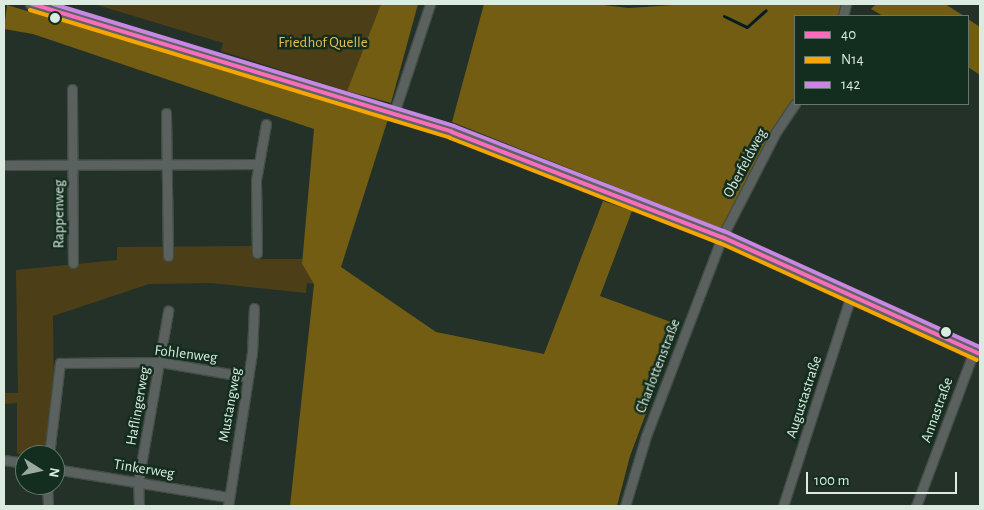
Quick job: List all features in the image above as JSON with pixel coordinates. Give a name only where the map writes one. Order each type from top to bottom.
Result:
[{"type":"street","points":[[32,4],[452,132],[722,237],[977,353]]},
{"type":"street","points":[[394,113],[430,4]]},
{"type":"street","name":"Rappenweg","points":[[72,89],[73,263]]},
{"type":"street","name":"Oberfeldweg","points":[[722,237],[776,132],[794,105]]},
{"type":"street","points":[[166,113],[168,256]]},
{"type":"street","points":[[257,254],[256,180],[266,124]]},
{"type":"street","name":"Rappenweg","points":[[4,165],[259,164]]},
{"type":"street","name":"Charlottenstraße","points":[[625,506],[646,436],[722,237]]},
{"type":"street","name":"Augustastraße","points":[[783,506],[851,296]]},
{"type":"street","name":"Mustangweg","points":[[228,502],[248,377],[254,308]]},
{"type":"street","name":"Haflingerweg","points":[[139,506],[138,482],[168,311]]},
{"type":"street","name":"Annastraße","points":[[916,506],[977,353]]},
{"type":"street","name":"Fohlenweg","points":[[50,445],[60,364],[160,362],[248,377]]},
{"type":"street","name":"Tinkerweg","points":[[65,471],[138,482],[228,502]]},
{"type":"green space","name":"Friedhof Quelle","points":[[94,4],[381,4],[347,91],[221,51],[223,43]]},
{"type":"green space","points":[[253,246],[254,259],[303,259],[302,264],[314,284],[307,283],[306,293],[211,283],[149,284],[53,316],[54,393],[45,445],[17,445],[17,403],[4,404],[4,393],[18,393],[16,270],[117,260],[117,247]]},
{"type":"shaded area","points":[[381,4],[418,4],[391,103],[347,91]]},
{"type":"shaded area","points":[[484,4],[595,4],[629,8],[688,4],[841,4],[839,15],[794,15],[794,101],[725,226],[720,228],[452,122]]},
{"type":"shaded area","points":[[876,4],[945,4],[962,15],[881,15],[871,9]]},
{"type":"shaded area","points":[[7,5],[388,119],[341,267],[436,332],[544,354],[603,201],[632,211],[600,296],[679,325],[630,456],[617,506],[290,506],[314,284],[302,264],[314,129],[33,34],[4,29]]},
{"type":"shaded area","points":[[969,20],[980,27],[980,75],[969,68]]},
{"type":"waterway","points":[[724,16],[747,27],[766,10]]},
{"type":"transit line","name":"40","points":[[32,4],[452,132],[722,237],[980,354]]},
{"type":"transit line","name":"142","points":[[53,4],[454,126],[724,231],[980,347]]},
{"type":"transit line","name":"N14","points":[[30,10],[450,138],[720,243],[977,360]]}]
